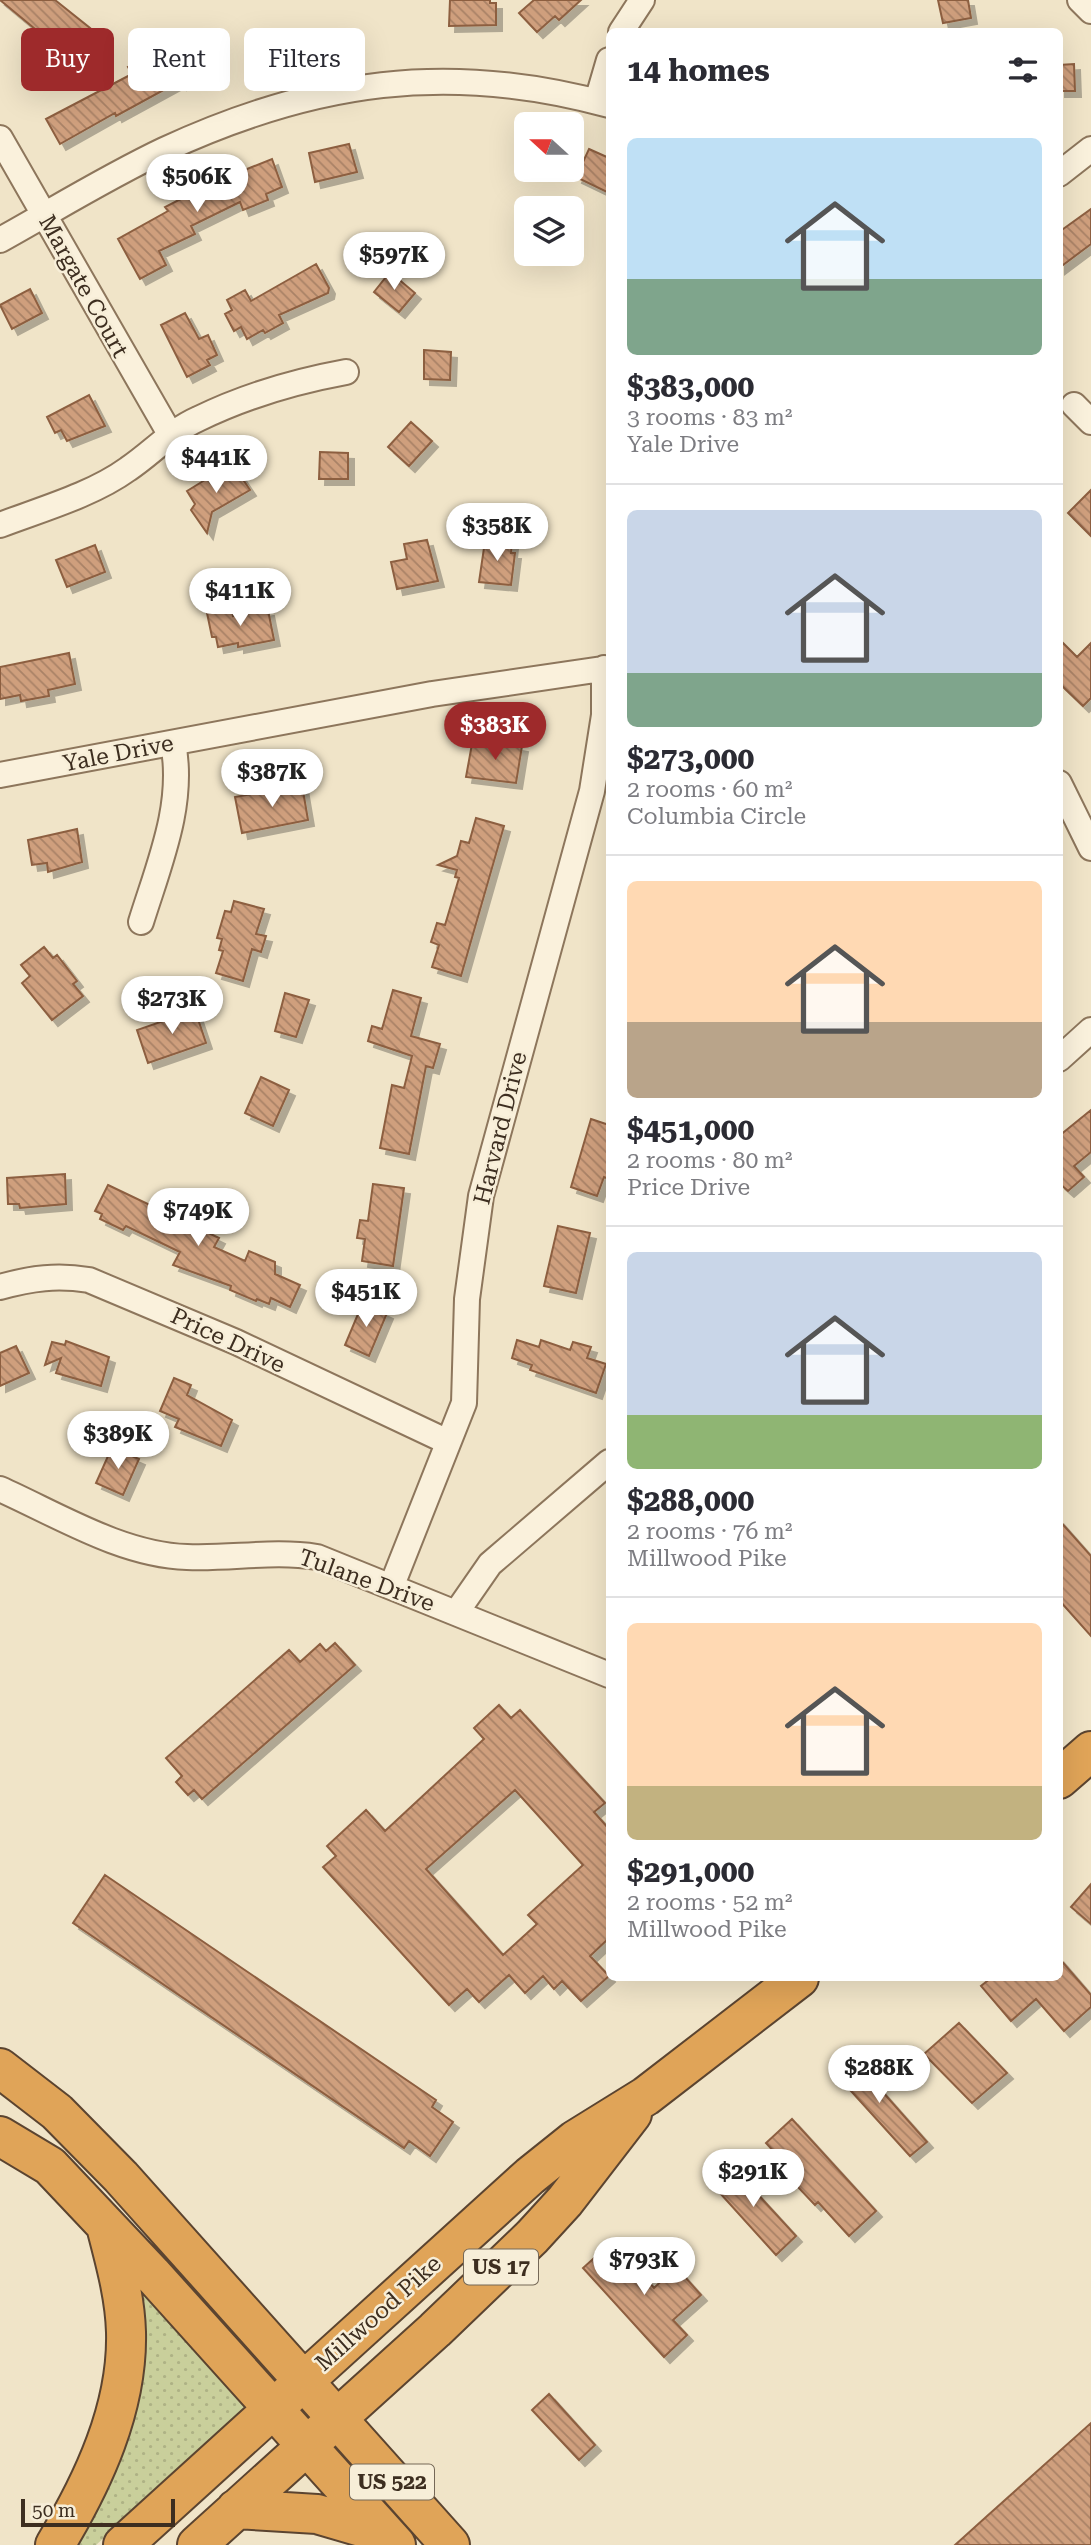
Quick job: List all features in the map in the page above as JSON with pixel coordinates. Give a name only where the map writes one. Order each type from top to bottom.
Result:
[{"type":"highway","points":[[1063,1776],[1091,1751]]},
{"type":"highway","name":"Millwood Pike","points":[[123,2545],[530,2176],[575,2140],[646,2096],[795,1981]]},
{"type":"highway","points":[[0,2068],[57,2112],[121,2177],[302,2382]]},
{"type":"highway","name":"Millwood Pike","points":[[197,2545],[435,2330],[532,2237],[587,2173],[646,2096]]},
{"type":"highway","points":[[0,2136],[50,2166],[106,2224],[305,2445]]},
{"type":"highway","points":[[55,2545],[93,2476],[108,2437],[124,2370],[124,2306],[106,2224]]},
{"type":"highway","name":"US 522","points":[[302,2382],[450,2545]]},
{"type":"highway","name":"US 522","points":[[305,2445],[392,2540]]},
{"type":"highway","name":"US 522","points":[[236,2509],[317,2514],[392,2540]]},
{"type":"street","points":[[624,28],[642,0]]},
{"type":"street","points":[[1080,0],[1091,11]]},
{"type":"street","points":[[0,240],[137,163],[218,126],[285,102],[343,89],[402,81],[477,82],[527,87],[603,103],[606,82]]},
{"type":"street","name":"Margate Court","points":[[0,138],[170,434]]},
{"type":"street","points":[[1063,171],[1091,149]]},
{"type":"street","points":[[0,524],[106,482],[127,470],[170,434],[197,419],[322,376],[346,372]]},
{"type":"street","name":"Yale Drive","points":[[0,775],[432,694],[606,668]]},
{"type":"street","name":"Harvard Drive","points":[[392,1585],[464,1403],[467,1299],[481,1196],[592,791],[604,715],[606,668]]},
{"type":"street","points":[[141,922],[177,798],[178,765],[173,743]]},
{"type":"street","points":[[1063,791],[1091,848]]},
{"type":"street","points":[[1063,1055],[1091,1030]]},
{"type":"street","name":"Price Drive","points":[[0,1287],[37,1277],[63,1276],[99,1283],[236,1342],[448,1442]]},
{"type":"street","points":[[456,1613],[490,1564],[606,1465]]},
{"type":"street","name":"Tulane Drive","points":[[0,1489],[137,1549],[187,1557],[288,1552],[317,1557],[392,1585],[606,1674]]},
{"type":"green space","points":[[133,2272],[245,2404],[239,2416],[96,2545],[72,2545]]},
{"type":"building","points":[[0,0],[55,0],[90,28],[34,28]]},
{"type":"building","points":[[450,0],[490,0],[490,3],[496,3],[496,25],[449,26]]},
{"type":"building","points":[[534,0],[581,0],[559,20],[555,16],[537,32],[519,13]]},
{"type":"building","points":[[938,0],[968,0],[971,18],[943,23]]},
{"type":"building","points":[[1074,64],[1075,91],[1063,91],[1063,65]]},
{"type":"building","points":[[128,76],[128,91],[162,91],[60,144],[46,119],[100,91],[114,91],[114,83]]},
{"type":"building","points":[[349,144],[357,172],[315,182],[309,153]]},
{"type":"building","points":[[589,149],[606,157],[606,192],[584,181],[584,160]]},
{"type":"building","points":[[272,159],[282,187],[266,194],[268,200],[243,210],[240,202],[191,226],[195,234],[159,251],[166,265],[140,279],[118,239],[168,211],[165,207],[210,184]]},
{"type":"building","points":[[1091,209],[1091,244],[1063,265],[1063,229]]},
{"type":"building","points":[[316,264],[329,288],[328,293],[279,315],[283,323],[265,333],[263,330],[247,339],[241,327],[234,331],[225,314],[232,310],[227,300],[245,290],[251,301]]},
{"type":"building","points":[[390,272],[415,293],[399,312],[374,292]]},
{"type":"building","points":[[30,289],[42,313],[12,329],[0,305]]},
{"type":"building","points":[[185,313],[199,339],[208,335],[217,355],[207,360],[210,365],[187,377],[161,325]]},
{"type":"building","points":[[424,350],[451,352],[450,380],[424,379]]},
{"type":"building","points":[[89,395],[105,426],[67,441],[61,430],[55,433],[47,417]]},
{"type":"building","points":[[411,422],[432,441],[409,466],[388,447]]},
{"type":"building","points":[[320,452],[348,453],[348,479],[319,479]]},
{"type":"building","points":[[236,469],[250,490],[212,512],[207,533],[191,510],[195,504],[187,491],[213,475],[217,481]]},
{"type":"building","points":[[1091,490],[1091,536],[1068,513]]},
{"type":"building","points":[[427,540],[438,581],[397,589],[391,562],[407,559],[404,544]]},
{"type":"building","points":[[485,541],[512,543],[511,553],[515,553],[511,585],[479,582]]},
{"type":"building","points":[[95,545],[105,572],[67,587],[56,560]]},
{"type":"building","points":[[232,609],[233,616],[268,610],[274,640],[238,647],[238,643],[218,647],[216,637],[212,637],[207,613]]},
{"type":"building","points":[[1063,643],[1077,657],[1091,643],[1091,698],[1083,706],[1063,687]]},
{"type":"building","points":[[69,653],[75,684],[48,690],[49,696],[21,701],[20,695],[0,699],[0,667]]},
{"type":"building","points":[[494,741],[522,746],[516,783],[466,777],[472,744],[493,748]]},
{"type":"building","points":[[302,785],[308,820],[242,833],[235,797]]},
{"type":"building","points":[[476,818],[504,826],[461,976],[432,967],[439,945],[431,942],[437,923],[445,925],[459,878],[455,877],[457,870],[438,865],[457,856],[461,841],[469,843]]},
{"type":"building","points":[[77,829],[82,862],[48,872],[47,863],[32,865],[28,840]]},
{"type":"building","points":[[234,901],[264,909],[256,934],[266,936],[261,952],[252,949],[243,981],[216,973],[223,951],[219,950],[222,939],[217,938],[225,911],[231,912]]},
{"type":"building","points":[[44,947],[53,958],[57,955],[77,981],[73,984],[83,996],[52,1020],[22,983],[30,976],[21,965]]},
{"type":"building","points":[[393,990],[421,998],[411,1036],[440,1044],[433,1068],[426,1066],[409,1154],[380,1148],[392,1085],[404,1088],[412,1056],[368,1041],[372,1026],[382,1029]]},
{"type":"building","points":[[285,993],[309,1000],[296,1037],[275,1031]]},
{"type":"building","points":[[195,1010],[206,1043],[148,1063],[137,1030]]},
{"type":"building","points":[[261,1077],[289,1090],[273,1126],[245,1113]]},
{"type":"building","points":[[1091,1110],[1091,1152],[1074,1166],[1084,1177],[1068,1191],[1063,1187],[1063,1133]]},
{"type":"building","points":[[591,1119],[606,1124],[606,1178],[604,1177],[597,1196],[571,1187]]},
{"type":"building","points":[[65,1174],[66,1204],[20,1208],[19,1204],[8,1204],[7,1178]]},
{"type":"building","points":[[373,1184],[404,1188],[393,1266],[362,1261],[365,1239],[357,1238],[360,1220],[368,1221]]},
{"type":"building","points":[[108,1185],[177,1218],[181,1210],[198,1217],[194,1226],[219,1238],[214,1247],[245,1261],[249,1251],[275,1262],[275,1274],[300,1285],[290,1307],[271,1298],[269,1304],[257,1299],[256,1301],[230,1290],[231,1286],[173,1265],[180,1252],[126,1226],[123,1230],[100,1219],[102,1214],[95,1211]]},
{"type":"building","points":[[558,1226],[590,1233],[576,1293],[544,1286]]},
{"type":"building","points":[[363,1302],[387,1313],[369,1356],[345,1345]]},
{"type":"building","points":[[517,1340],[539,1347],[541,1340],[570,1350],[573,1342],[591,1347],[587,1358],[606,1364],[596,1393],[530,1370],[532,1365],[512,1358]]},
{"type":"building","points":[[66,1341],[109,1357],[101,1386],[56,1373],[61,1358],[45,1365],[52,1342],[65,1345]]},
{"type":"building","points":[[16,1346],[29,1373],[0,1386],[0,1353]]},
{"type":"building","points":[[174,1378],[191,1385],[187,1395],[232,1420],[221,1446],[175,1427],[179,1419],[160,1411]]},
{"type":"building","points":[[112,1447],[139,1459],[123,1495],[96,1483]]},
{"type":"building","points":[[1063,1524],[1091,1556],[1091,1636],[1063,1604]]},
{"type":"building","points":[[335,1643],[355,1665],[202,1799],[194,1790],[188,1795],[176,1782],[182,1776],[166,1758],[289,1650],[300,1662],[320,1644],[326,1651]]},
{"type":"building","points":[[499,1705],[511,1718],[520,1710],[605,1803],[594,1812],[606,1826],[606,1941],[590,1956],[606,1973],[606,1979],[581,2001],[562,1981],[554,1989],[543,1976],[525,1993],[509,1975],[479,2002],[467,1989],[449,2005],[323,1867],[336,1856],[327,1846],[366,1810],[385,1831],[484,1739],[474,1728]],"holes":[[[515,1790],[583,1865],[528,1915],[537,1924],[503,1955],[426,1869]]]},
{"type":"building","points":[[105,1875],[436,2100],[432,2107],[453,2122],[430,2156],[409,2141],[404,2148],[73,1923]]},
{"type":"building","points":[[1091,1884],[1091,1924],[1071,1907]]},
{"type":"building","points":[[1063,1963],[1091,1995],[1091,2007],[1064,2031],[1036,1999],[1011,2021],[981,1986],[987,1981],[1063,1981]]},
{"type":"building","points":[[959,2023],[1007,2073],[972,2103],[924,2054]]},
{"type":"building","points":[[850,2055],[927,2142],[910,2156],[832,2070]]},
{"type":"building","points":[[792,2119],[876,2211],[849,2236],[818,2202],[815,2205],[796,2185],[800,2180],[766,2143]]},
{"type":"building","points":[[730,2164],[796,2236],[776,2255],[710,2182]]},
{"type":"building","points":[[613,2241],[654,2288],[676,2267],[701,2295],[673,2320],[687,2335],[664,2357],[583,2268]]},
{"type":"building","points":[[549,2394],[595,2445],[579,2460],[532,2410]]},
{"type":"building","points":[[1091,2423],[1091,2545],[955,2545],[986,2517]]}]
